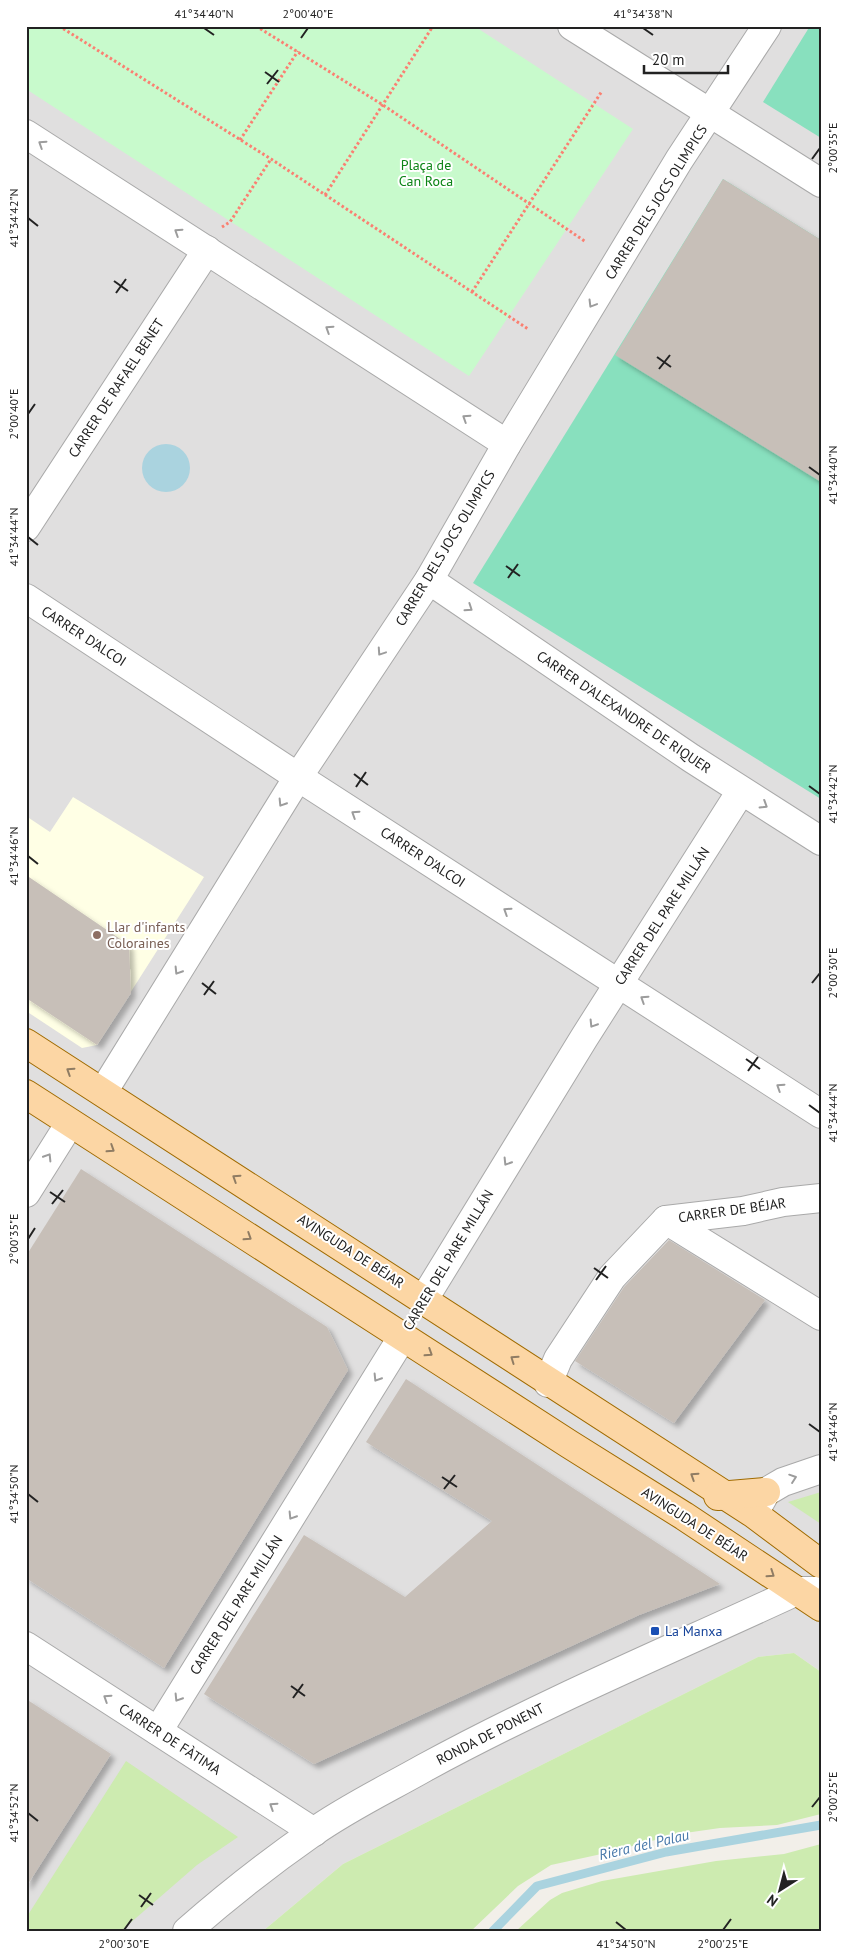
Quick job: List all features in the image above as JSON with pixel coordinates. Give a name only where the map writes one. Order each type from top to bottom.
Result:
[{"type":"main road","name":"AVINGUDA DE BÉJAR","points":[[26,1043],[424,1299],[548,1383],[724,1495],[760,1503],[821,1564]]},
{"type":"main road","name":"AVINGUDA DE BÉJAR","points":[[26,1094],[569,1444],[809,1591],[821,1607]]},
{"type":"main road","name":"CARRER DEL PARE MILLÁN","points":[[403,1336],[424,1299]]},
{"type":"main road","name":"AVINGUDA DE BÉJAR","points":[[569,1444],[634,1465],[691,1502],[724,1495]]},
{"type":"street","points":[[572,26],[821,184]]},
{"type":"street","name":"CARRER DELS JOCS OLIMPICS","points":[[103,1092],[298,778],[429,580],[507,444],[679,160],[711,115],[768,26]]},
{"type":"street","points":[[26,134],[507,444]]},
{"type":"street","name":"CARRER DE RAFAEL BENET","points":[[26,526],[207,250]]},
{"type":"street","name":"CARRER D'ALEXANDRE DE RIQUER","points":[[429,580],[742,791],[821,841]]},
{"type":"street","name":"CARRER D'ALCOI","points":[[26,598],[298,778],[619,982],[821,1114]]},
{"type":"street","name":"CARRER DEL PARE MILLÁN","points":[[424,1299],[619,982],[742,791]]},
{"type":"street","points":[[26,1193],[70,1123]]},
{"type":"street","name":"CARRER DE BÉJAR","points":[[548,1383],[558,1359],[612,1277],[666,1220],[743,1211],[783,1202],[821,1198]]},
{"type":"street","points":[[666,1220],[821,1316]]},
{"type":"street","name":"CARRER DEL PARE MILLÁN","points":[[158,1731],[403,1336]]},
{"type":"street","points":[[760,1503],[783,1482],[821,1469]]},
{"type":"street","name":"RONDA DE PONENT","points":[[187,1931],[226,1897],[314,1832],[487,1734],[584,1687],[809,1591]]},
{"type":"street","name":"CARRER DE FÀTIMA","points":[[26,1646],[314,1832]]},
{"type":"path","points":[[59,26],[271,159],[528,329]]},
{"type":"path","points":[[256,26],[383,105],[586,242]]},
{"type":"path","points":[[325,195],[433,26]]},
{"type":"path","points":[[240,140],[298,51]]},
{"type":"path","points":[[472,292],[602,92]]},
{"type":"path","points":[[222,228],[230,222],[271,159]]},
{"type":"shaded area","points":[[26,26],[821,26],[821,1672],[794,1653],[758,1657],[343,1864],[263,1931],[26,1931]]},
{"type":"shaded area","name":"Llar d'infants Coloraines","points":[[73,797],[204,877],[97,1045],[82,1048],[26,1011],[26,816],[50,832]]},
{"type":"green space","name":"Plaça de Can Roca","points":[[26,26],[474,26],[633,129],[469,376],[26,89]]},
{"type":"green space","points":[[810,26],[821,26],[821,138],[763,102]]},
{"type":"green space","points":[[723,179],[821,240],[821,799],[473,583]]},
{"type":"green space","points":[[821,1492],[821,1524],[788,1502]]},
{"type":"green space","points":[[794,1653],[821,1672],[821,1814],[777,1825],[720,1828],[678,1834],[551,1865],[518,1886],[471,1931],[263,1931],[343,1864],[758,1657]]},
{"type":"green space","points":[[126,1761],[238,1837],[197,1865],[121,1931],[26,1931],[26,1918]]},
{"type":"green space","points":[[821,1844],[821,1931],[516,1931],[550,1900],[562,1893],[602,1881],[716,1861],[784,1854]]},
{"type":"water","points":[[161,444],[171,444],[180,448],[186,454],[189,459],[189,477],[180,488],[171,492],[161,492],[152,488],[146,482],[142,473],[142,463],[146,454],[152,448]]},
{"type":"building","points":[[723,179],[821,240],[821,482],[615,355]]},
{"type":"building","points":[[26,875],[129,945],[131,993],[97,1045],[26,998]]},
{"type":"building","points":[[81,1169],[327,1327],[348,1370],[164,1668],[26,1578],[26,1256]]},
{"type":"building","points":[[669,1240],[765,1300],[674,1423],[575,1361],[624,1287]]},
{"type":"building","points":[[406,1379],[720,1584],[639,1615],[314,1764],[204,1694],[304,1535],[405,1597],[492,1521],[366,1442]]},
{"type":"building","points":[[26,1699],[111,1754],[26,1887]]},
{"type":"waterway","name":"Riera del Palau","points":[[493,1931],[537,1886],[666,1852],[821,1825]]},
{"type":"place","name":"Llar d'infants Coloraines","points":[[97,935]]},
{"type":"place","name":"La Manxa","points":[[655,1631]]}]
